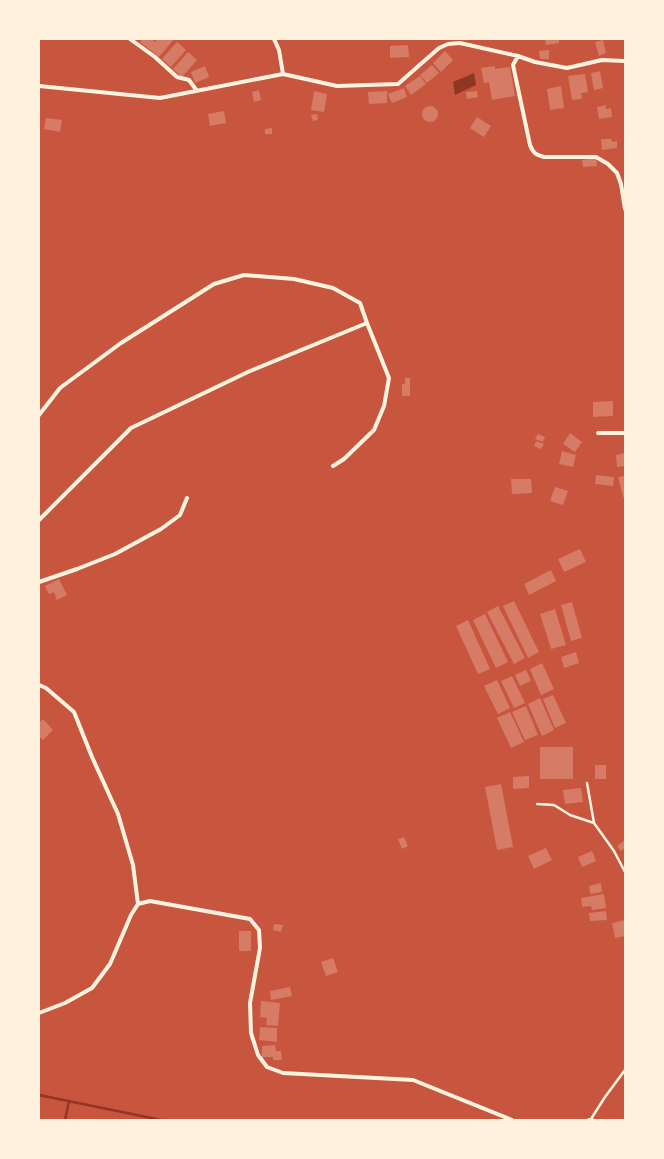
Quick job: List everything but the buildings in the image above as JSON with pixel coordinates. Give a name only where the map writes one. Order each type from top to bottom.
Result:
[{"type":"street","points":[[130,39],[155,57],[176,77],[189,80],[198,91]]},
{"type":"street","points":[[274,39],[279,50],[283,74]]},
{"type":"street","points":[[39,86],[160,98],[283,74],[337,86],[398,84],[439,48],[448,44],[460,43],[518,56],[535,62],[567,68],[602,60],[625,61]]},
{"type":"street","points":[[518,56],[513,65],[530,145],[533,152],[536,155],[544,157],[596,156],[608,164],[617,173],[621,184],[625,209]]},
{"type":"street","points":[[39,415],[60,388],[121,343],[214,284],[244,275],[294,279],[333,288],[360,302],[389,378],[384,406],[374,430],[344,459],[333,466]]},
{"type":"street","points":[[39,520],[131,428],[250,371],[367,323]]},
{"type":"street","points":[[598,433],[625,433]]},
{"type":"street","points":[[39,582],[115,554],[161,529],[180,515],[187,498]]},
{"type":"street","points":[[39,686],[46,688],[74,712],[92,757],[118,814],[133,865],[138,904],[131,916],[110,964],[92,988],[65,1003],[39,1013]]},
{"type":"street","points":[[138,904],[150,901],[250,919],[259,930],[260,948],[250,1003],[251,1032],[258,1055],[267,1067],[283,1073],[414,1080],[512,1120]]},
{"type":"lane","points":[[587,783],[594,823],[614,851],[625,872]]},
{"type":"lane","points":[[537,804],[554,805],[570,815],[594,823]]},
{"type":"lane","points":[[591,1120],[605,1097],[625,1070]]},
{"type":"shaded area","points":[[474,73],[476,85],[455,95],[453,82]]},
{"type":"waterway","points":[[39,1095],[161,1120]]},
{"type":"waterway","points":[[65,1120],[69,1101]]}]
